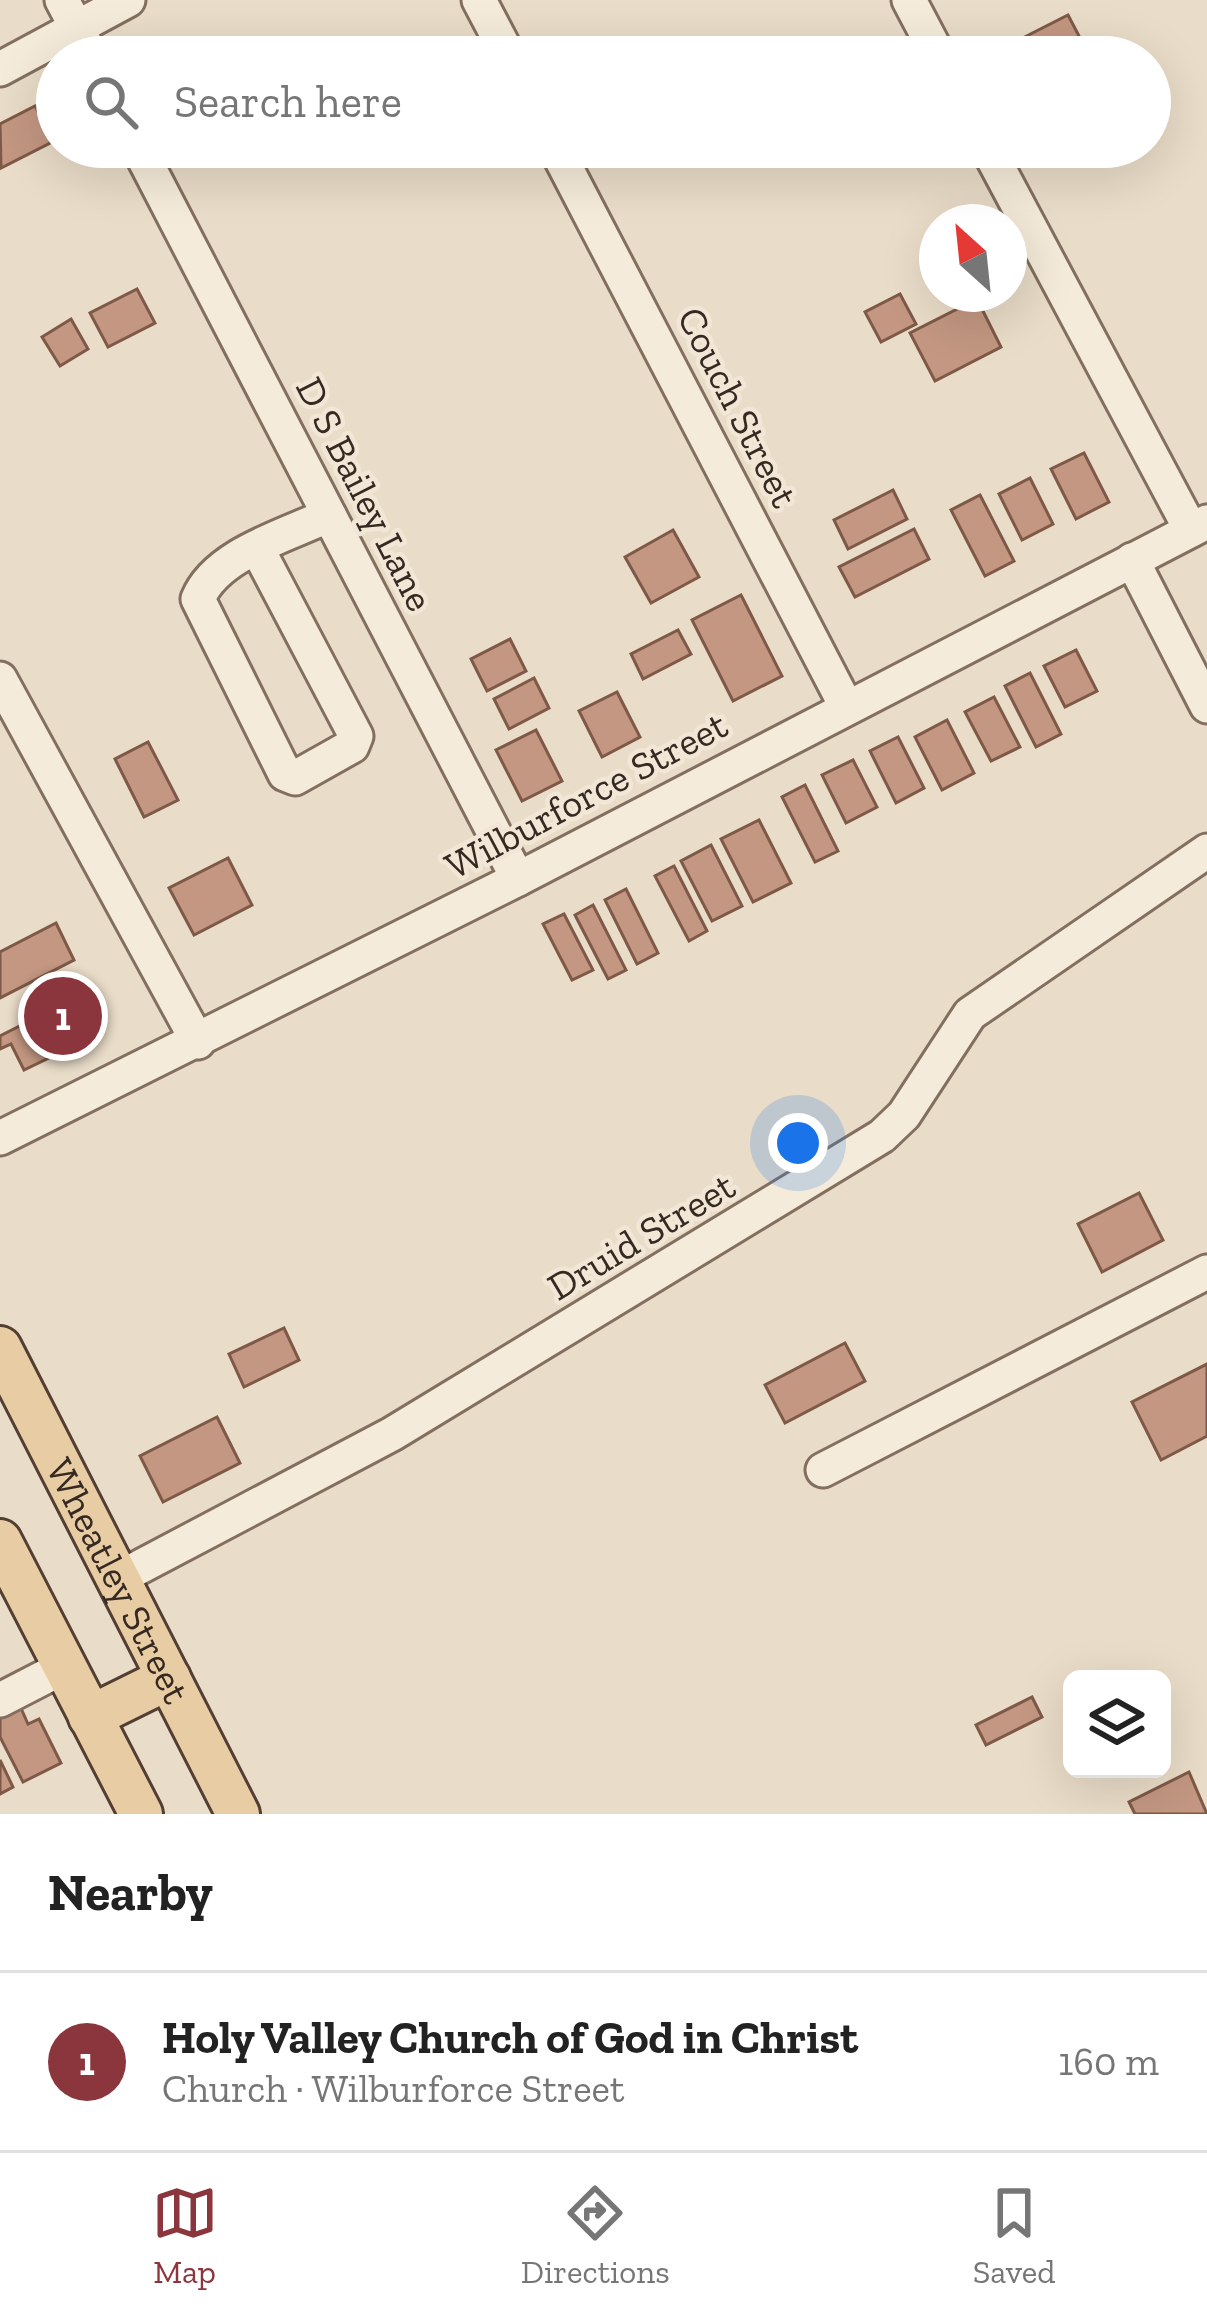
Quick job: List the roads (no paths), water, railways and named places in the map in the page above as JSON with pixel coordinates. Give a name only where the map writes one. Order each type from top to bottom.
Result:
[{"type":"main road","name":"Wheatley Street","points":[[0,1348],[238,1814]]},
{"type":"main road","points":[[0,1540],[141,1814]]},
{"type":"main road","points":[[90,1717],[169,1678]]},
{"type":"street","points":[[77,28],[128,0]]},
{"type":"street","points":[[479,0],[497,36]]},
{"type":"street","points":[[909,0],[928,36]]},
{"type":"street","points":[[0,69],[36,50]]},
{"type":"street","name":"D S Bailey Lane","points":[[149,168],[518,879]]},
{"type":"street","name":"Couch Street","points":[[566,168],[846,706]]},
{"type":"street","points":[[999,168],[1199,526]]},
{"type":"street","points":[[258,550],[356,736],[352,746],[295,778],[285,774],[198,598],[217,570],[329,515]]},
{"type":"street","name":"Wilburforce Street","points":[[0,1138],[518,879],[1199,526]]},
{"type":"street","points":[[1132,560],[1207,706]]},
{"type":"street","points":[[0,679],[198,1042]]},
{"type":"street","name":"Druid Street","points":[[118,1578],[392,1433],[882,1136],[904,1115],[970,1014],[1207,851]]},
{"type":"street","points":[[823,1470],[1207,1272]]},
{"type":"street","points":[[0,1700],[64,1667]]},
{"type":"place","name":"Holy Valley Church of God in Christ","points":[[63,1016]]}]
